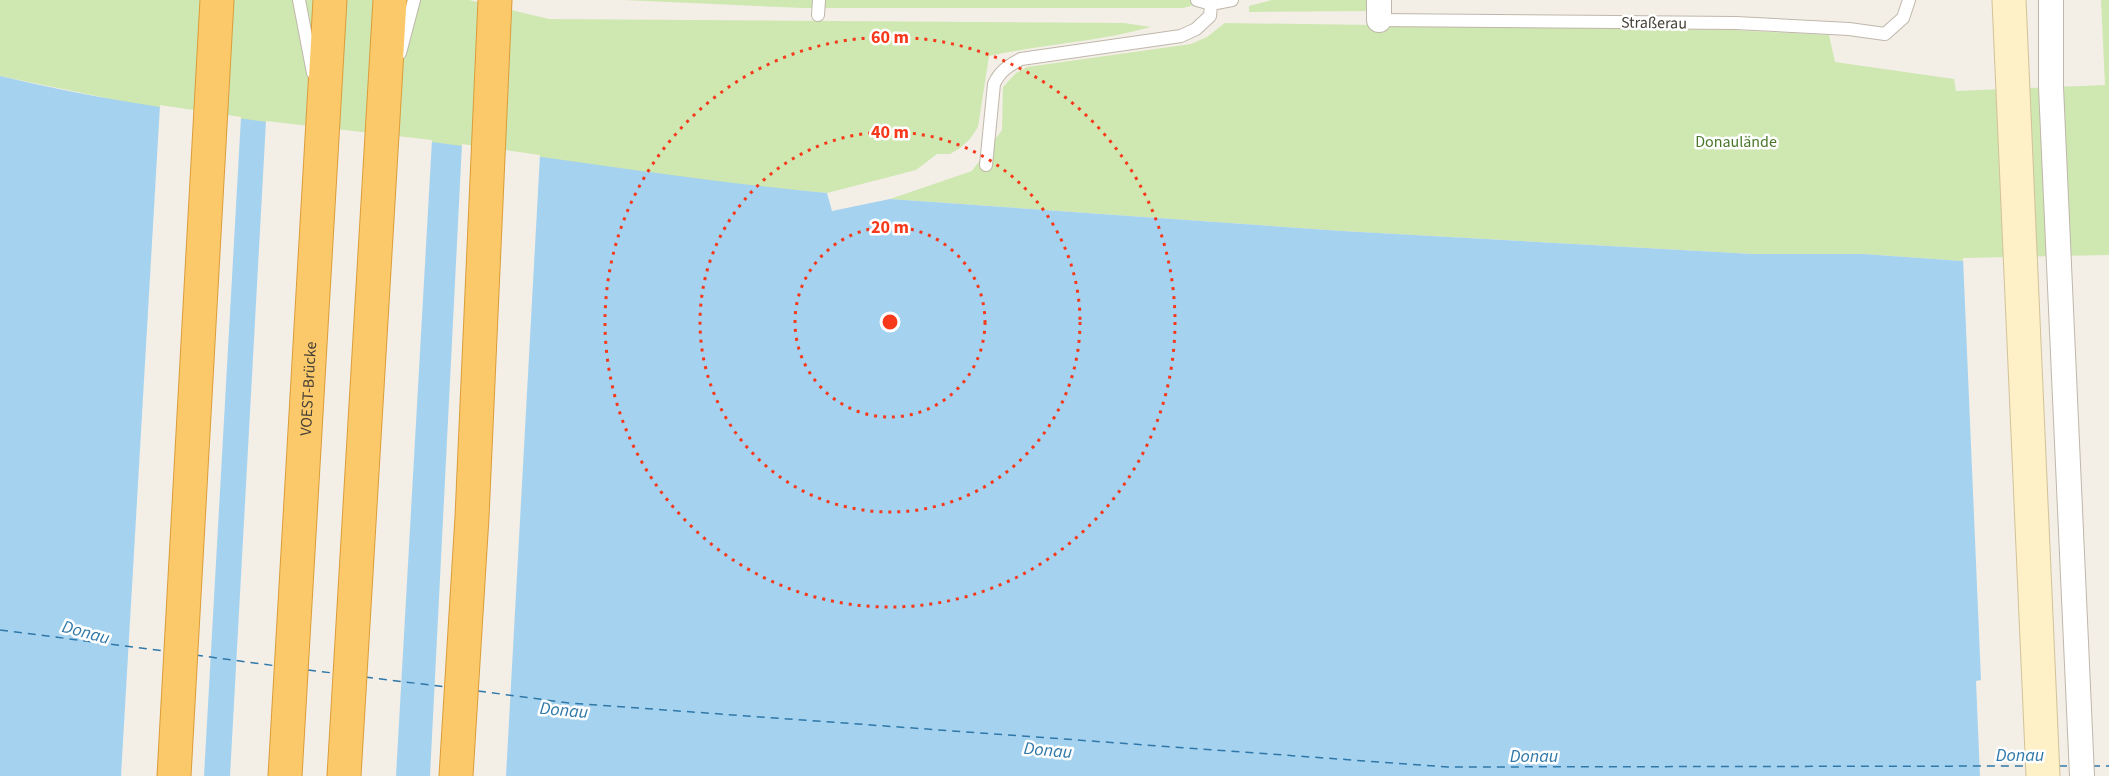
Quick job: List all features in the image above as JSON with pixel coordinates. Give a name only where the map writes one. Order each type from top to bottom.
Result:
[{"type":"highway","points":[[174,776],[217,0]]},
{"type":"highway","name":"VOEST-Brücke","points":[[285,776],[330,0]]},
{"type":"highway","points":[[344,776],[390,0]]},
{"type":"highway","points":[[456,776],[472,517],[495,0]]},
{"type":"main road","points":[[2009,0],[2043,776]]},
{"type":"street","points":[[2051,0],[2051,87],[2082,776]]},
{"type":"lane","points":[[299,0],[323,129]]},
{"type":"lane","points":[[383,118],[414,0]]},
{"type":"lane","points":[[818,15],[819,0]]},
{"type":"lane","points":[[1197,0],[1211,4],[1232,0]]},
{"type":"lane","name":"Straßerau","points":[[1379,10],[1849,28],[1885,34],[1903,18],[1909,0]]},
{"type":"lane","points":[[986,165],[993,84],[999,73],[1010,65],[1021,59],[1181,36],[1196,29],[1210,16],[1211,4]]},
{"type":"green space","points":[[0,0],[469,0],[549,19],[1124,23],[1151,27],[989,56],[978,127],[960,148],[950,154],[937,154],[916,170],[827,193],[716,183],[438,143],[267,124],[135,104],[0,76]]},
{"type":"green space","points":[[623,0],[1212,0],[1183,8],[803,8]]},
{"type":"green space","points":[[1272,0],[1375,0],[1374,11],[1249,12],[1249,6]]},
{"type":"green space","name":"Donaulände","points":[[2101,0],[2109,0],[2109,258],[1962,261],[1863,254],[1753,254],[1342,231],[890,199],[972,171],[1002,130],[1003,87],[1016,73],[1027,67],[1191,44],[1207,37],[1225,23],[1732,30],[1829,35],[1835,62],[1954,79],[1956,91],[2105,85]]},
{"type":"water","name":"Donau","points":[[0,76],[109,99],[219,116],[827,193],[832,211],[890,199],[1342,231],[1753,254],[1863,254],[1962,261],[2109,258],[2109,776],[0,776]]},
{"type":"pier","points":[[160,105],[241,117],[204,776],[121,776]]},
{"type":"pier","points":[[266,121],[432,140],[396,776],[230,776]]},
{"type":"pier","points":[[462,144],[540,155],[506,776],[430,776]]},
{"type":"pier","points":[[2109,255],[2109,776],[1980,776],[1976,681],[1981,680],[1963,258]]},
{"type":"ferry route","points":[[0,630],[164,651]]},
{"type":"ferry route","points":[[195,655],[277,666]]},
{"type":"ferry route","points":[[308,670],[333,673]]},
{"type":"ferry route","points":[[365,677],[446,687]]},
{"type":"ferry route","points":[[478,691],[569,703],[1448,767],[2027,766]]},
{"type":"ferry route","points":[[2059,766],[2069,766]]},
{"type":"ferry route","points":[[2092,766],[2109,766]]}]
